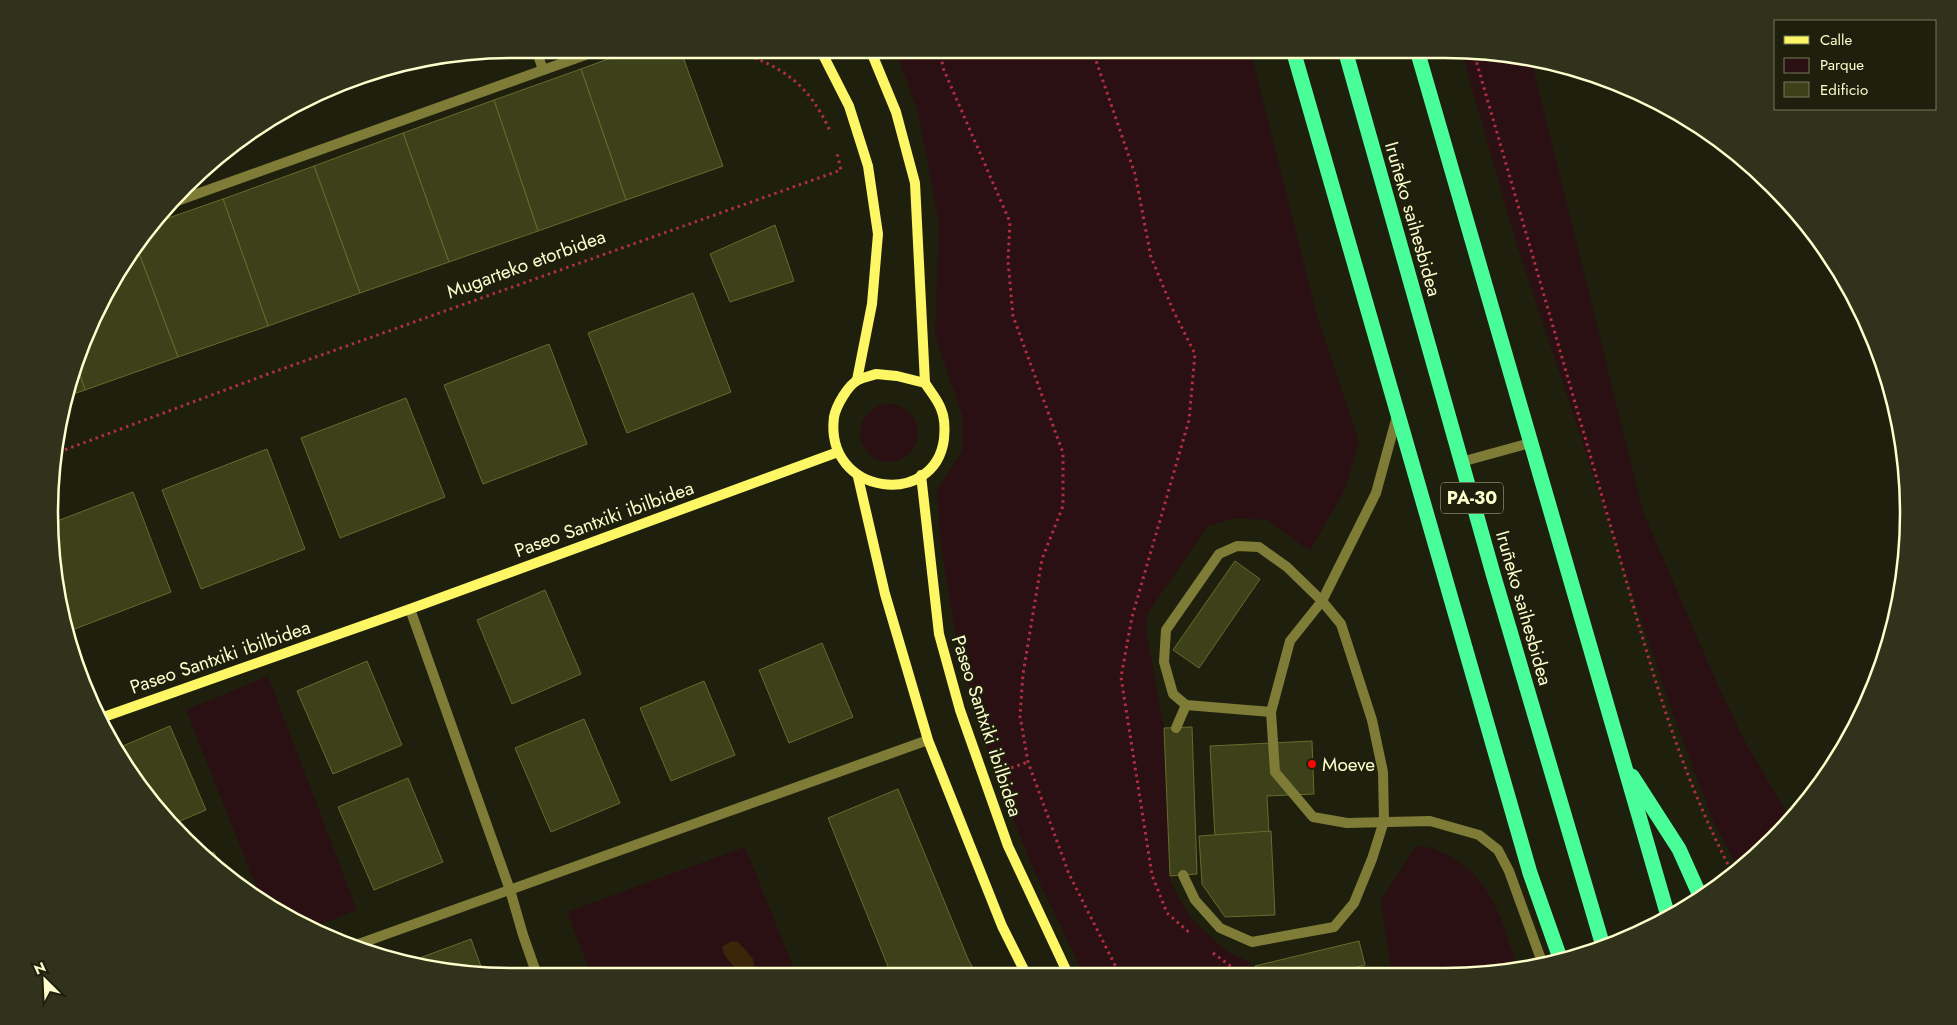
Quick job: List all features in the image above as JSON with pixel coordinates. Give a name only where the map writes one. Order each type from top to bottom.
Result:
[{"type":"highway","points":[[1295,58],[1530,873],[1558,953]]},
{"type":"highway","name":"Iruñeko saihesbidea","points":[[1347,58],[1461,462],[1601,939]]},
{"type":"highway","points":[[1420,58],[1666,910]]},
{"type":"highway","points":[[1622,761],[1679,849],[1698,891]]},
{"type":"street","points":[[539,58],[543,70]]},
{"type":"street","points":[[183,199],[577,58]]},
{"type":"street","points":[[825,58],[849,106],[868,166],[878,234],[872,304],[857,380],[843,397],[835,414],[832,433],[838,452],[846,466],[858,476],[874,483],[890,485],[906,482],[921,475],[935,462],[943,445],[945,426],[941,408],[925,384],[914,183],[896,112],[874,58]]},
{"type":"street","points":[[857,380],[876,374],[897,376],[925,384]]},
{"type":"street","points":[[1397,415],[1376,493],[1322,601],[1290,641],[1271,712],[1275,772],[1313,817],[1347,824],[1384,821],[1430,821],[1479,835],[1498,850],[1509,871],[1540,957]]},
{"type":"street","points":[[1461,462],[1530,443]]},
{"type":"street","name":"Paseo Santxiki ibilbidea","points":[[105,716],[410,609],[838,452]]},
{"type":"street","name":"Paseo Santxiki ibilbidea","points":[[921,475],[939,634],[960,710],[1008,846],[1065,968]]},
{"type":"street","points":[[858,476],[885,594],[928,740],[1002,926],[1023,968]]},
{"type":"street","points":[[1183,875],[1196,900],[1220,928],[1252,942],[1334,927],[1354,903],[1372,859],[1384,821],[1383,772],[1372,720],[1341,624],[1322,601],[1287,567],[1259,547],[1237,546],[1219,554],[1166,630],[1164,662],[1173,694],[1186,705],[1271,712]]},
{"type":"street","points":[[410,609],[510,890],[535,968]]},
{"type":"street","points":[[1176,728],[1186,705]]},
{"type":"street","points":[[364,942],[928,740]]},
{"type":"path","points":[[758,58],[784,71],[811,96],[833,139]]},
{"type":"path","points":[[941,58],[943,68],[1010,222],[1008,261],[1013,316],[1063,454],[1063,506],[1042,559],[1023,674],[1020,716],[1028,762],[1069,874],[1116,968]]},
{"type":"path","points":[[1095,58],[1135,174],[1151,256],[1173,310],[1196,354],[1189,420],[1132,617],[1121,678],[1152,875],[1166,913],[1194,936]]},
{"type":"path","points":[[1475,58],[1634,607],[1678,750],[1708,827],[1729,867]]},
{"type":"path","name":"Mugarteko etorbidea","points":[[61,451],[268,374],[841,170],[835,146]]},
{"type":"path","points":[[1207,947],[1233,968]]},
{"type":"green space","points":[[898,58],[1252,58],[1318,319],[1359,442],[1344,491],[1310,551],[1267,520],[1233,518],[1207,527],[1148,613],[1146,630],[1164,728],[1171,883],[1190,917],[1224,949],[1250,963],[1252,968],[1081,968],[1030,862],[987,751],[957,644],[941,548],[937,491],[962,451],[962,415],[935,335],[939,223],[918,112]]},
{"type":"green space","points":[[1463,58],[1504,61],[1533,66],[1643,512],[1717,683],[1744,740],[1787,813],[1735,862],[1712,819],[1669,703],[1515,239]]},
{"type":"green space","points":[[889,404],[905,409],[913,417],[918,433],[913,449],[905,457],[889,462],[873,457],[865,449],[860,433],[865,417],[873,409]]},
{"type":"green space","points":[[268,676],[357,910],[320,925],[285,907],[257,889],[186,710]]},
{"type":"green space","points":[[1416,846],[1433,849],[1449,856],[1465,866],[1487,891],[1495,905],[1516,962],[1474,967],[1379,968],[1390,965],[1381,900]]},
{"type":"green space","points":[[745,847],[794,968],[588,968],[567,912]]},
{"type":"shaded area","points":[[732,941],[738,942],[753,959],[755,968],[735,968],[725,956],[722,947]]},
{"type":"building","points":[[611,58],[683,58],[723,166],[626,200],[581,69]]},
{"type":"building","points":[[581,69],[626,200],[538,231],[494,100]]},
{"type":"building","points":[[494,100],[538,231],[449,262],[403,133]]},
{"type":"building","points":[[403,133],[449,262],[360,293],[314,166]]},
{"type":"building","points":[[314,166],[360,293],[268,326],[223,199]]},
{"type":"building","points":[[223,199],[268,326],[178,357],[139,253],[164,219]]},
{"type":"building","points":[[775,225],[794,281],[730,302],[710,254]]},
{"type":"building","points":[[139,253],[178,357],[85,390],[80,374],[92,338],[118,285]]},
{"type":"building","points":[[693,293],[731,392],[627,433],[588,333]]},
{"type":"building","points":[[549,344],[587,444],[483,484],[444,385]]},
{"type":"building","points":[[80,374],[85,390],[73,394]]},
{"type":"building","points":[[406,398],[445,497],[340,538],[301,438]]},
{"type":"building","points":[[267,449],[305,549],[201,589],[162,490]]},
{"type":"building","points":[[133,492],[171,592],[73,630],[61,572],[58,521]]},
{"type":"building","points":[[1235,561],[1260,579],[1199,668],[1173,650]]},
{"type":"building","points":[[545,590],[581,674],[512,704],[477,620]]},
{"type":"building","points":[[822,643],[853,717],[789,743],[759,670]]},
{"type":"building","points":[[367,661],[402,745],[333,774],[297,691]]},
{"type":"building","points":[[704,681],[735,755],[671,781],[640,708]]},
{"type":"building","points":[[584,719],[620,803],[551,832],[515,748]]},
{"type":"building","points":[[170,726],[206,810],[179,822],[170,813],[122,746]]},
{"type":"building","points":[[1192,727],[1197,874],[1170,876],[1164,728]]},
{"type":"building","points":[[1312,741],[1314,794],[1267,796],[1269,835],[1215,838],[1210,746]]},
{"type":"building","points":[[408,778],[443,862],[374,890],[338,807]]},
{"type":"building","points":[[898,789],[973,968],[889,968],[828,818]]},
{"type":"building","points":[[1271,831],[1275,915],[1225,917],[1202,884],[1199,836]]},
{"type":"building","points":[[214,852],[217,859],[212,855],[210,853]]},
{"type":"building","points":[[471,939],[481,967],[453,964],[420,958]]},
{"type":"building","points":[[1359,941],[1365,965],[1353,968],[1256,968],[1255,966]]},
{"type":"place","name":"Moeve","points":[[1312,764]]}]
